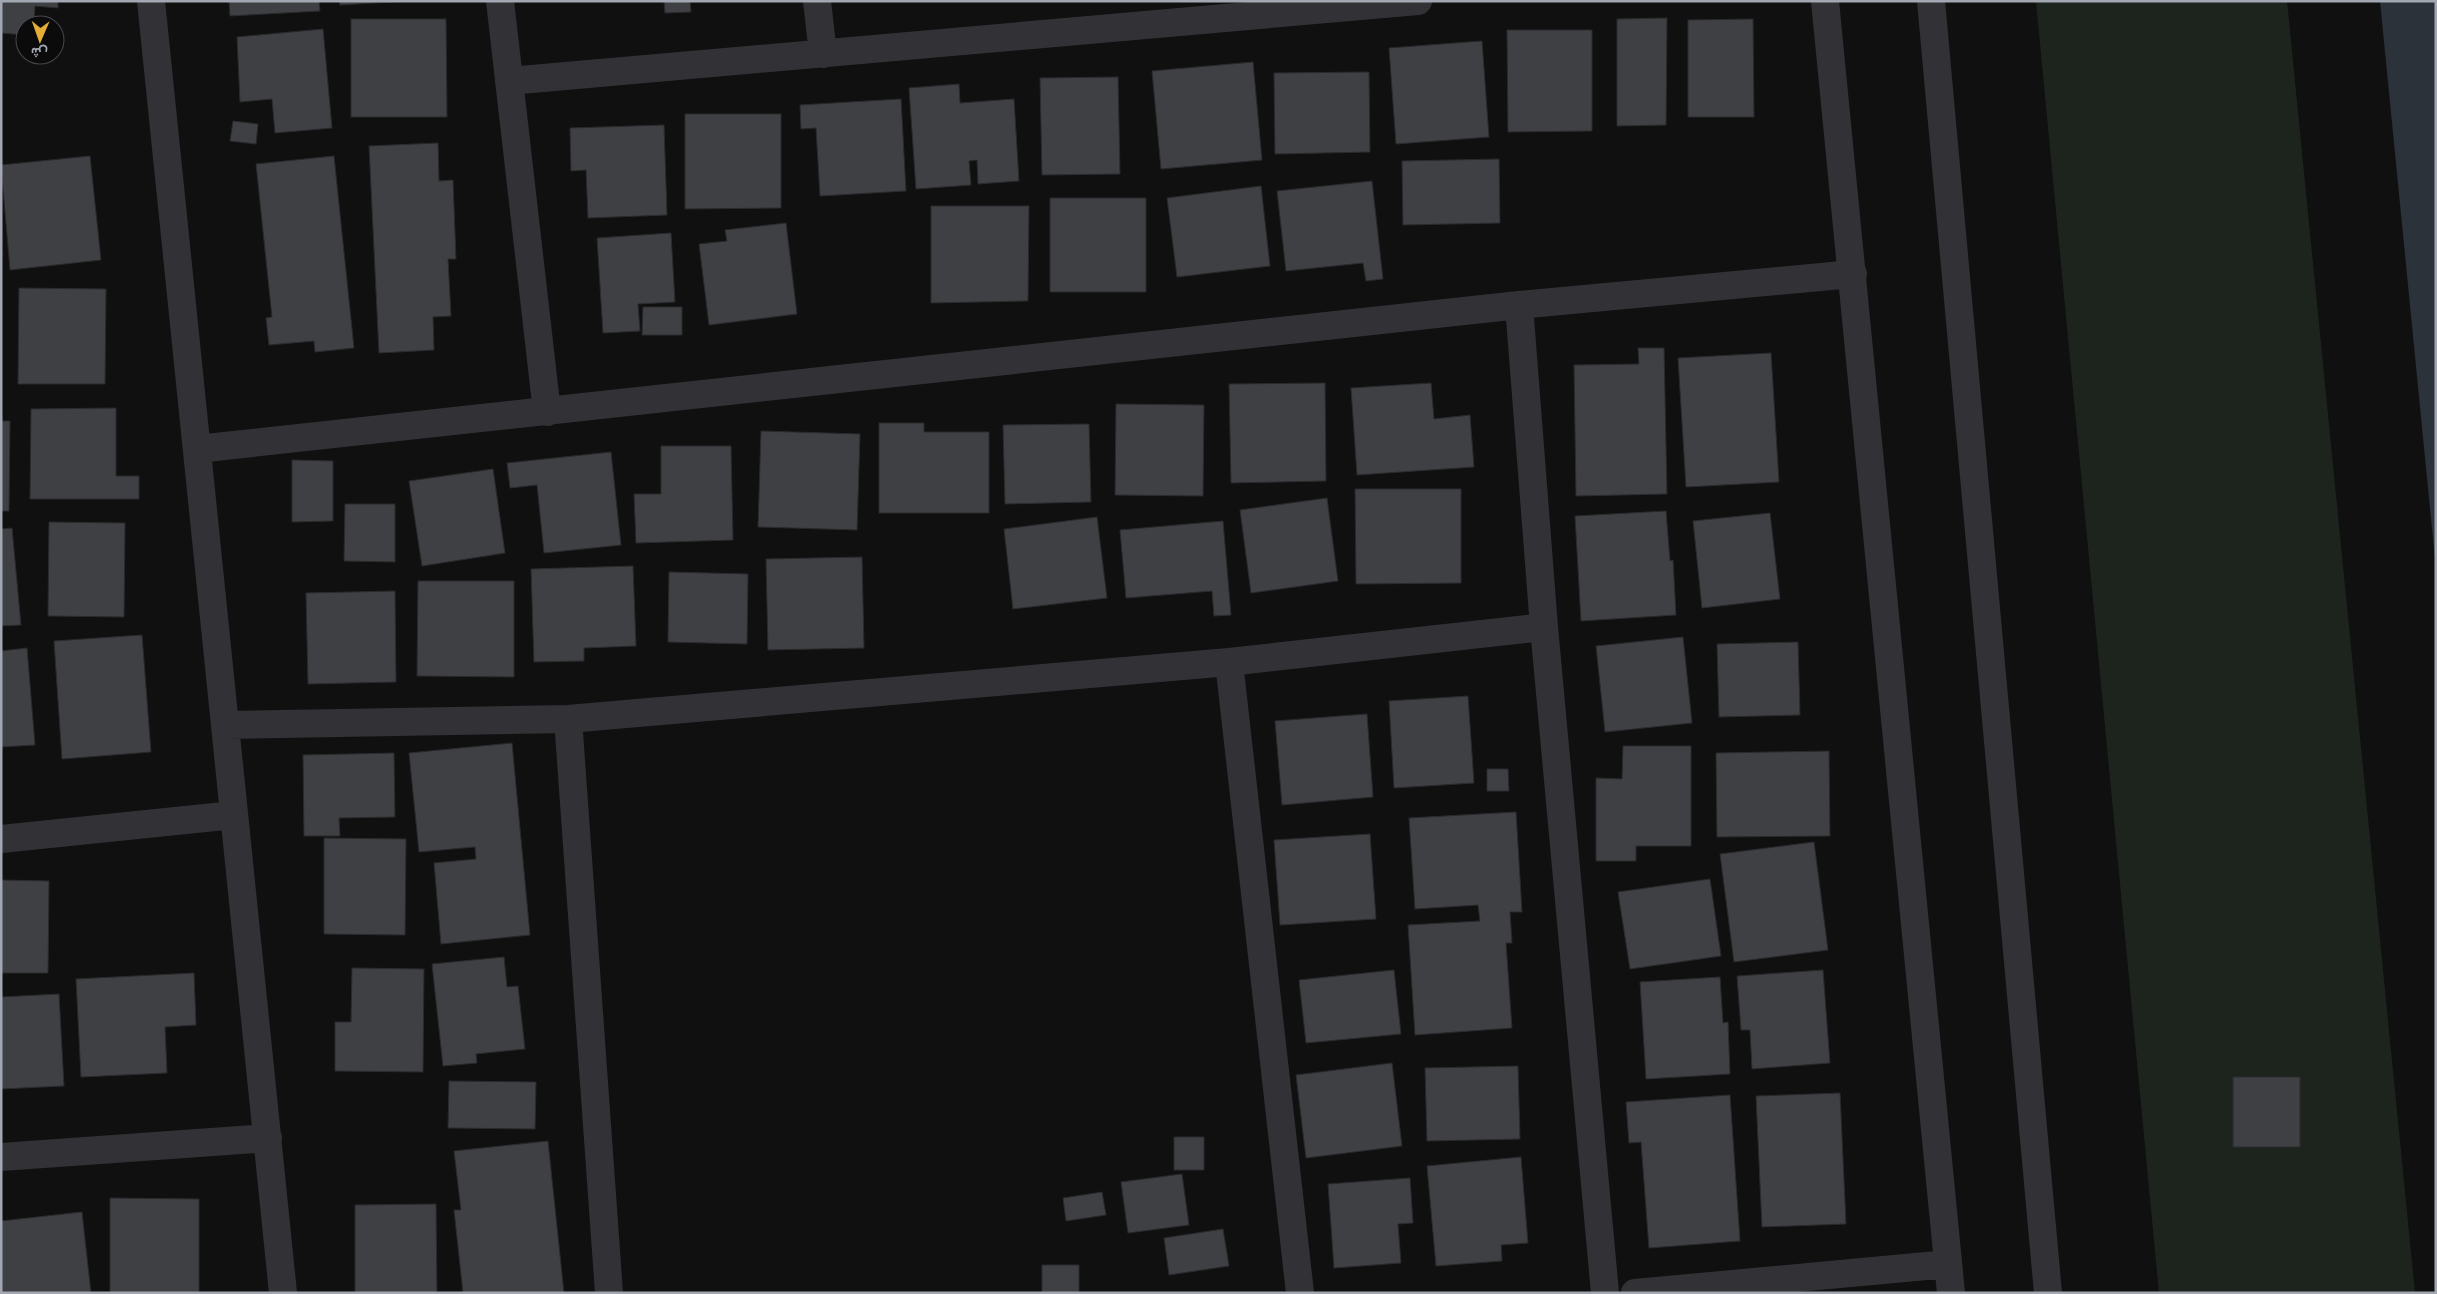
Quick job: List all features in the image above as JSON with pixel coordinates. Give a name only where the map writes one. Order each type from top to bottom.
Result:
[{"type":"street","points":[[152,1],[283,1293]]},
{"type":"street","points":[[500,1],[547,412]]},
{"type":"street","points":[[817,1],[822,54]]},
{"type":"street","points":[[509,81],[1418,1]]},
{"type":"street","points":[[1824,1],[1853,274],[1951,1293]]},
{"type":"street","points":[[1931,1],[2048,1293]]},
{"type":"street","points":[[197,449],[1519,305],[1853,274]]},
{"type":"street","points":[[1519,305],[1544,627],[1605,1293]]},
{"type":"street","points":[[225,725],[568,719],[1229,662],[1544,627]]},
{"type":"street","points":[[1229,662],[1300,1293]]},
{"type":"street","points":[[568,719],[609,1293]]},
{"type":"street","points":[[1,839],[234,815]]},
{"type":"street","points":[[1,1157],[268,1138]]},
{"type":"street","points":[[1635,1293],[1948,1264]]},
{"type":"shaded area","points":[[2036,1],[2287,1],[2415,1293],[2159,1293]]},
{"type":"shaded area","points":[[2380,1],[2436,1],[2436,569]]},
{"type":"building","points":[[1,1],[58,1],[58,8],[35,6],[35,15],[15,15],[15,34],[1,33]]},
{"type":"building","points":[[229,1],[319,1],[320,11],[230,16]]},
{"type":"building","points":[[339,1],[409,1],[340,5]]},
{"type":"building","points":[[664,1],[690,1],[691,12],[665,13]]},
{"type":"building","points":[[1667,18],[1666,125],[1617,126],[1617,19]]},
{"type":"building","points":[[351,19],[446,19],[447,117],[351,117]]},
{"type":"building","points":[[1753,19],[1754,117],[1688,117],[1688,20]]},
{"type":"building","points":[[323,29],[332,128],[275,133],[272,99],[240,102],[237,37]]},
{"type":"building","points":[[1507,30],[1592,30],[1592,131],[1508,132]]},
{"type":"building","points":[[1482,41],[1489,137],[1396,144],[1389,48]]},
{"type":"building","points":[[1253,62],[1262,160],[1161,169],[1152,71]]},
{"type":"building","points":[[1369,72],[1370,152],[1275,154],[1274,73]]},
{"type":"building","points":[[1118,77],[1120,174],[1042,175],[1040,78]]},
{"type":"building","points":[[959,84],[960,103],[1014,99],[1019,181],[978,184],[977,160],[969,161],[971,185],[916,189],[909,88]]},
{"type":"building","points":[[901,99],[906,191],[820,196],[816,128],[801,129],[800,105]]},
{"type":"building","points":[[685,114],[781,114],[781,208],[685,209]]},
{"type":"building","points":[[233,121],[258,124],[256,144],[230,141]]},
{"type":"building","points":[[664,125],[667,215],[588,218],[586,170],[571,171],[570,128]]},
{"type":"building","points":[[438,143],[439,181],[453,180],[456,259],[448,259],[451,316],[433,317],[434,350],[379,353],[369,146]]},
{"type":"building","points":[[90,156],[101,260],[10,270],[1,165]]},
{"type":"building","points":[[334,156],[354,348],[315,352],[314,341],[269,345],[266,318],[272,317],[256,164]]},
{"type":"building","points":[[1499,159],[1500,223],[1403,225],[1402,161]]},
{"type":"building","points":[[1372,181],[1383,279],[1366,281],[1363,263],[1286,271],[1277,191]]},
{"type":"building","points":[[1261,186],[1270,266],[1177,277],[1167,198]]},
{"type":"building","points":[[1050,198],[1146,198],[1146,292],[1050,292]]},
{"type":"building","points":[[931,206],[1029,206],[1028,301],[931,303]]},
{"type":"building","points":[[786,223],[797,314],[709,325],[699,244],[727,241],[725,230]]},
{"type":"building","points":[[671,233],[675,302],[638,304],[640,331],[603,333],[597,238]]},
{"type":"building","points":[[19,288],[106,289],[105,384],[18,384]]},
{"type":"building","points":[[643,307],[682,307],[682,335],[642,335]]},
{"type":"building","points":[[1638,348],[1664,348],[1667,494],[1576,496],[1574,365],[1639,364]]},
{"type":"building","points":[[1771,353],[1779,482],[1686,487],[1678,358]]},
{"type":"building","points":[[1325,383],[1326,481],[1231,483],[1229,384]]},
{"type":"building","points":[[1431,383],[1434,419],[1470,415],[1474,467],[1357,475],[1351,388]]},
{"type":"building","points":[[1116,404],[1204,405],[1203,496],[1115,495]]},
{"type":"building","points":[[116,408],[116,476],[139,476],[139,499],[30,499],[31,409]]},
{"type":"building","points":[[1,421],[10,421],[9,511],[1,511]]},
{"type":"building","points":[[879,423],[924,423],[924,432],[989,432],[989,513],[879,513]]},
{"type":"building","points":[[1089,424],[1091,502],[1005,504],[1003,425]]},
{"type":"building","points":[[761,431],[860,434],[857,530],[758,527]]},
{"type":"building","points":[[661,446],[731,446],[733,540],[636,543],[634,494],[661,494]]},
{"type":"building","points":[[611,452],[621,545],[544,553],[537,485],[510,488],[507,463]]},
{"type":"building","points":[[292,460],[333,461],[333,521],[292,522]]},
{"type":"building","points":[[493,469],[505,553],[422,566],[409,481]]},
{"type":"building","points":[[1355,489],[1461,489],[1461,583],[1356,584]]},
{"type":"building","points":[[1327,498],[1338,581],[1251,593],[1240,510]]},
{"type":"building","points":[[345,504],[395,504],[395,562],[344,561]]},
{"type":"building","points":[[1666,511],[1670,561],[1673,560],[1676,615],[1581,621],[1575,516]]},
{"type":"building","points":[[1770,513],[1780,599],[1702,608],[1693,521]]},
{"type":"building","points":[[1097,517],[1107,598],[1013,609],[1004,529]]},
{"type":"building","points":[[1223,521],[1231,615],[1214,616],[1212,591],[1126,598],[1120,530]]},
{"type":"building","points":[[49,522],[125,523],[124,617],[48,616]]},
{"type":"building","points":[[12,528],[21,625],[1,626],[1,529]]},
{"type":"building","points":[[862,557],[864,648],[768,650],[766,559]]},
{"type":"building","points":[[633,566],[636,646],[584,648],[584,661],[534,662],[531,569]]},
{"type":"building","points":[[669,572],[748,574],[747,644],[668,642]]},
{"type":"building","points":[[418,581],[514,581],[514,677],[417,676]]},
{"type":"building","points":[[395,591],[396,682],[308,684],[306,593]]},
{"type":"building","points":[[142,635],[151,752],[62,759],[54,641]]},
{"type":"building","points":[[1683,637],[1692,723],[1605,732],[1596,646]]},
{"type":"building","points":[[1798,642],[1800,715],[1719,717],[1717,644]]},
{"type":"building","points":[[27,648],[35,745],[1,747],[1,651]]},
{"type":"building","points":[[1468,696],[1474,783],[1394,788],[1389,701]]},
{"type":"building","points":[[1367,714],[1373,797],[1282,805],[1275,721]]},
{"type":"building","points":[[512,743],[530,935],[441,944],[434,863],[476,859],[475,847],[419,852],[409,753]]},
{"type":"building","points":[[1623,746],[1691,746],[1691,846],[1636,846],[1636,861],[1596,861],[1596,778],[1622,779]]},
{"type":"building","points":[[1829,751],[1830,836],[1717,837],[1716,753]]},
{"type":"building","points":[[394,753],[395,817],[339,818],[340,836],[304,836],[303,755]]},
{"type":"building","points":[[1487,769],[1508,769],[1509,791],[1487,791]]},
{"type":"building","points":[[1516,812],[1522,912],[1510,912],[1512,943],[1506,943],[1512,1028],[1415,1035],[1408,925],[1480,921],[1478,905],[1415,909],[1409,818]]},
{"type":"building","points":[[1370,834],[1376,919],[1280,925],[1274,840]]},
{"type":"building","points":[[324,838],[406,839],[405,935],[324,934]]},
{"type":"building","points":[[1814,842],[1828,950],[1734,962],[1720,854]]},
{"type":"building","points":[[1710,879],[1721,956],[1630,969],[1618,892]]},
{"type":"building","points":[[1,880],[49,881],[48,973],[1,973]]},
{"type":"building","points":[[504,957],[507,987],[518,986],[525,1049],[476,1054],[477,1063],[443,1066],[432,964]]},
{"type":"building","points":[[352,968],[424,969],[423,1072],[335,1071],[335,1022],[351,1022]]},
{"type":"building","points":[[1394,970],[1401,1034],[1306,1043],[1299,980]]},
{"type":"building","points":[[1823,970],[1830,1063],[1752,1069],[1750,1030],[1741,1030],[1737,976]]},
{"type":"building","points":[[194,973],[196,1025],[165,1027],[167,1073],[81,1077],[76,979]]},
{"type":"building","points":[[1720,977],[1723,1023],[1728,1022],[1730,1074],[1646,1079],[1640,982]]},
{"type":"building","points":[[59,994],[64,1086],[1,1089],[1,997]]},
{"type":"building","points":[[1392,1063],[1402,1146],[1306,1158],[1296,1075]]},
{"type":"building","points":[[1518,1066],[1520,1139],[1427,1141],[1425,1068]]},
{"type":"building","points":[[2233,1077],[2300,1077],[2300,1147],[2233,1147]]},
{"type":"building","points":[[449,1081],[536,1082],[535,1129],[448,1128]]},
{"type":"building","points":[[1840,1093],[1846,1224],[1762,1227],[1756,1096]]},
{"type":"building","points":[[1730,1095],[1740,1241],[1649,1248],[1641,1142],[1629,1143],[1626,1102]]},
{"type":"building","points":[[1174,1137],[1204,1137],[1204,1170],[1174,1170]]},
{"type":"building","points":[[548,1141],[564,1293],[463,1293],[454,1210],[461,1210],[454,1151]]},
{"type":"building","points":[[1521,1157],[1528,1243],[1501,1245],[1502,1261],[1436,1266],[1427,1166]]},
{"type":"building","points":[[1182,1174],[1189,1225],[1128,1233],[1121,1182]]},
{"type":"building","points":[[1410,1178],[1413,1223],[1398,1224],[1401,1263],[1334,1268],[1328,1184]]},
{"type":"building","points":[[1102,1192],[1106,1215],[1066,1221],[1063,1198]]},
{"type":"building","points":[[110,1198],[199,1199],[199,1293],[110,1293]]},
{"type":"building","points":[[436,1204],[437,1293],[355,1293],[355,1205]]},
{"type":"building","points":[[82,1212],[91,1293],[1,1293],[1,1221]]},
{"type":"building","points":[[1223,1229],[1229,1266],[1169,1275],[1164,1238]]},
{"type":"building","points":[[1042,1265],[1079,1265],[1079,1293],[1042,1293]]}]
